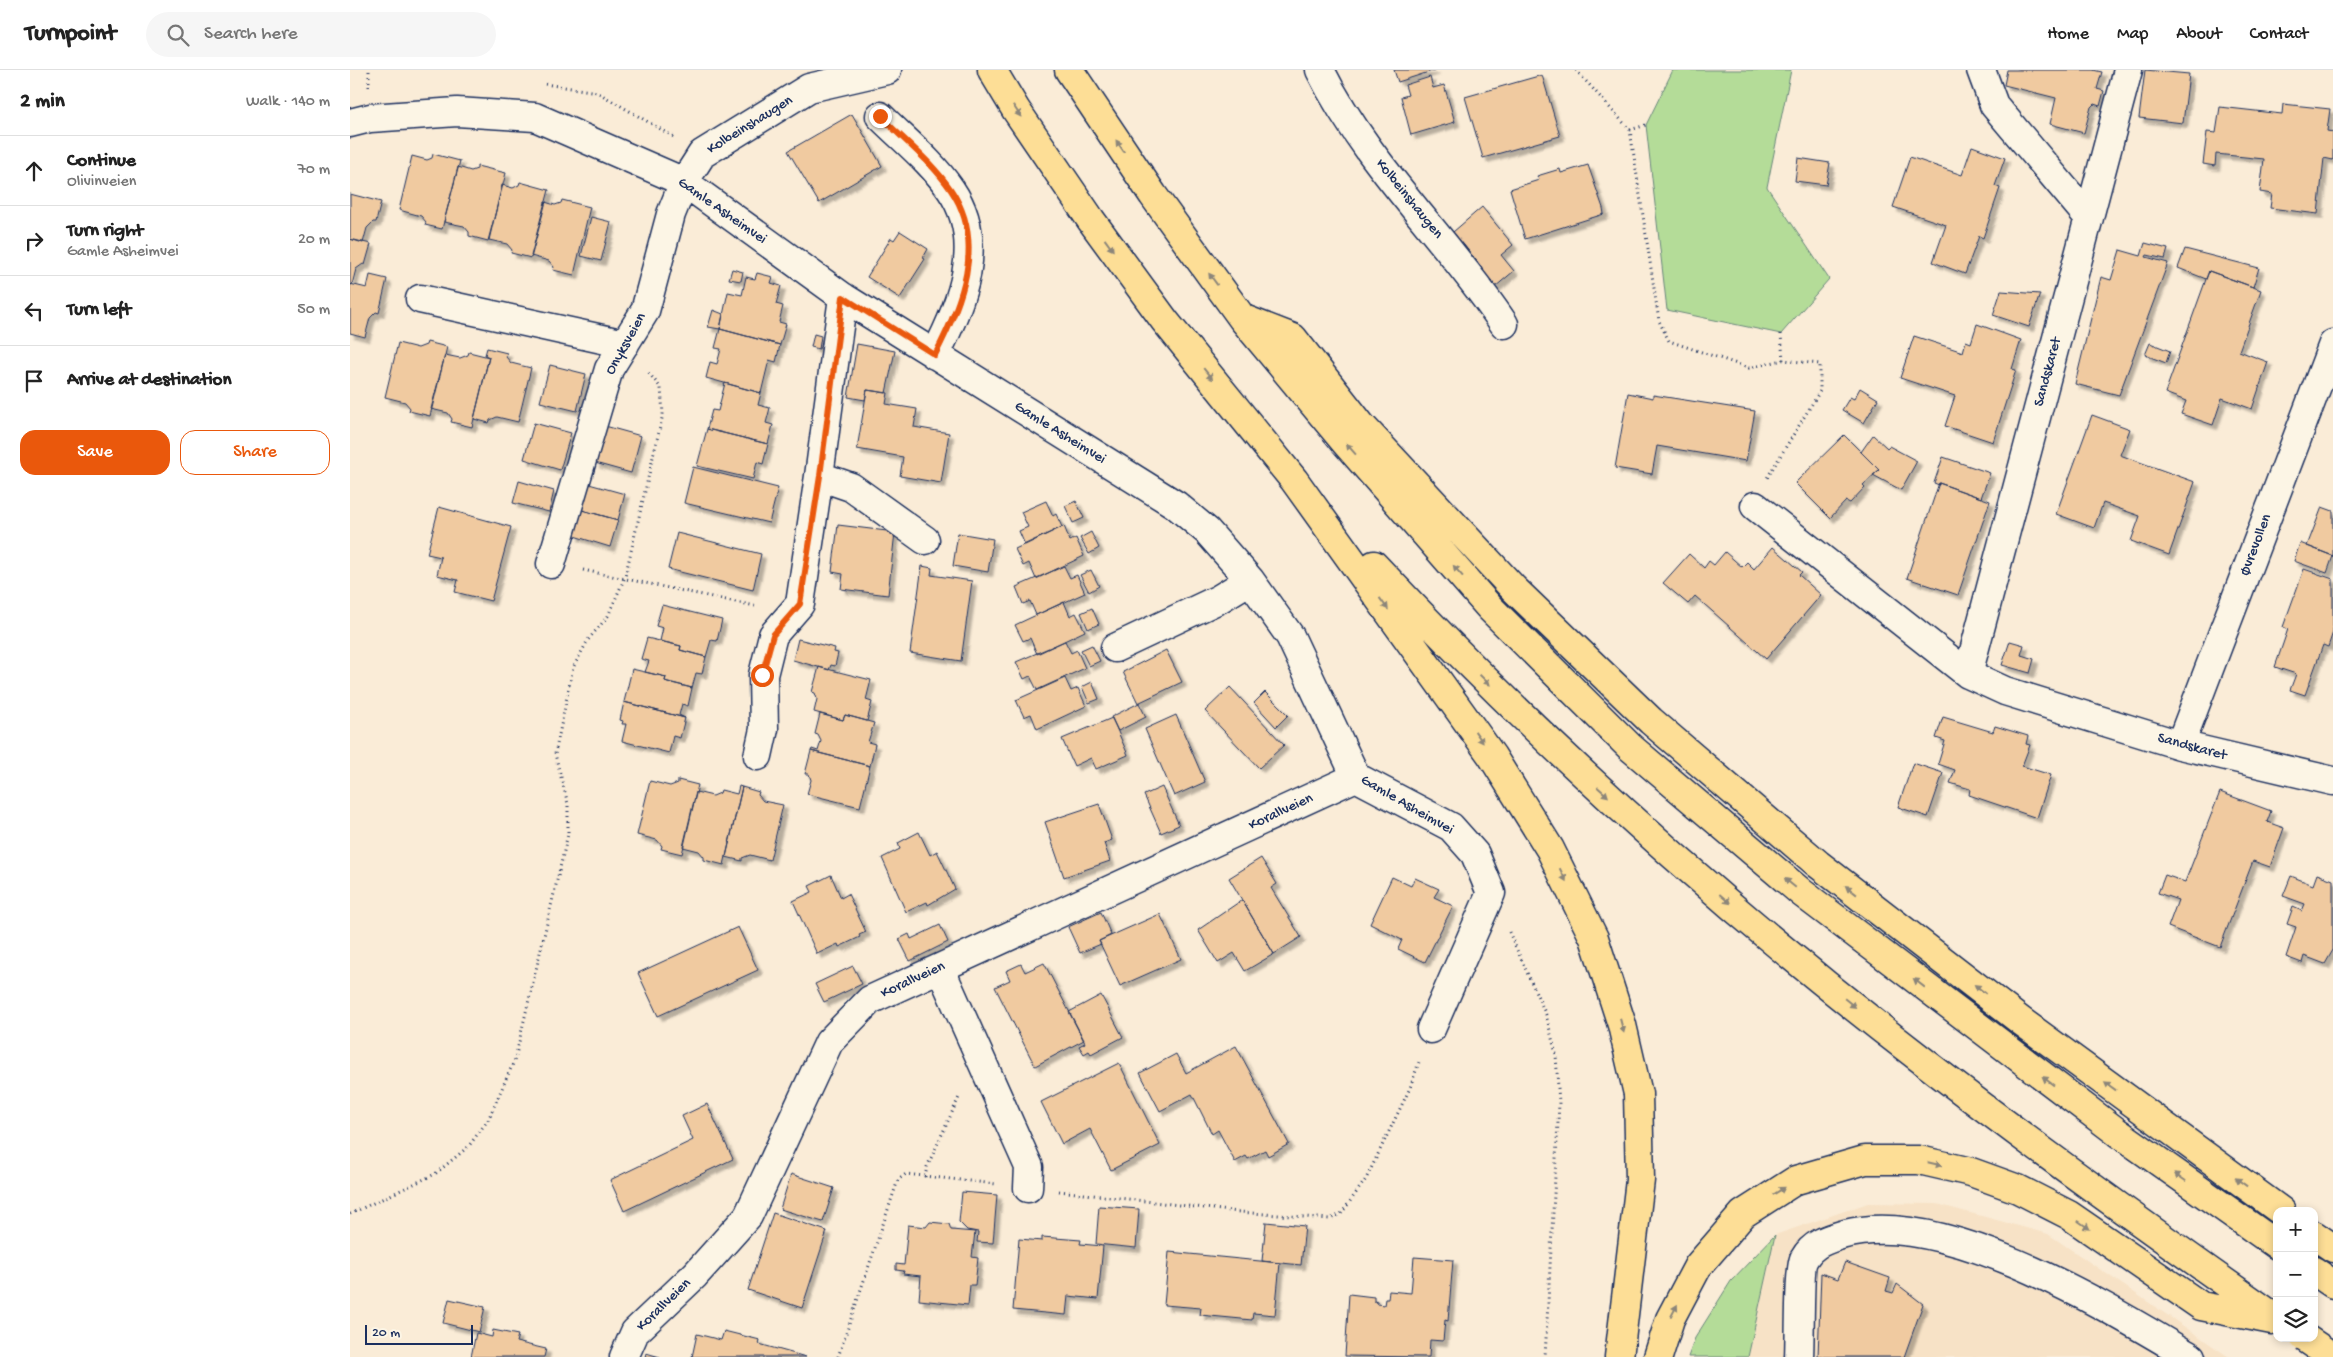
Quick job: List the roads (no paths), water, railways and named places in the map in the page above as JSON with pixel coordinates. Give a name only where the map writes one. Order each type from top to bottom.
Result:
[{"type":"highway","points":[[992,70],[1016,110],[1091,220],[1159,314],[1294,480],[1492,756],[1550,849],[1594,938],[1622,1025],[1638,1094],[1640,1180],[1619,1357]]},
{"type":"highway","points":[[1069,70],[1153,195],[1242,318],[1345,442],[1490,608],[1630,747],[1810,899],[2117,1132],[2273,1242]]},
{"type":"highway","points":[[1242,318],[1293,338],[1361,425],[1508,582],[1666,734],[1849,888],[2021,1021],[2276,1207]]},
{"type":"highway","points":[[1294,480],[1450,646],[1598,787],[1764,933],[1925,1063],[2083,1182],[2273,1317]]},
{"type":"highway","points":[[1658,1357],[1670,1318],[1698,1266],[1743,1214],[1796,1180],[1865,1160],[1919,1160],[1971,1172],[2018,1189],[2069,1215],[2200,1306],[2273,1319]]},
{"type":"highway","points":[[2318,1238],[2333,1248]]},
{"type":"highway","points":[[2318,1274],[2333,1284]]},
{"type":"highway","points":[[2311,1342],[2333,1357]]},
{"type":"street","name":"Kolbeinshaugen","points":[[684,182],[702,154],[805,79],[856,77],[887,70]]},
{"type":"street","name":"Kolbeinshaugen","points":[[1320,70],[1362,142],[1478,286],[1504,324]]},
{"type":"street","points":[[1981,70],[1994,105],[2089,218]]},
{"type":"street","name":"Sandskaret","points":[[1968,674],[2128,70]]},
{"type":"street","name":"Gamle Asheimvei","points":[[350,123],[370,118],[457,112],[535,117],[684,182],[843,297],[1176,505],[1206,531],[1250,580],[1290,636],[1356,777],[1451,827],[1475,854],[1491,893],[1431,1029]]},
{"type":"street","points":[[880,116],[934,168],[952,191],[965,217],[970,250],[968,274],[953,320],[935,355]]},
{"type":"street","name":"Onyksveien","points":[[551,564],[609,369],[645,311],[671,214],[684,182]]},
{"type":"street","points":[[758,756],[764,728],[762,675],[773,635],[790,613],[800,604],[820,476],[843,297]]},
{"type":"street","points":[[420,299],[625,344]]},
{"type":"street","name":"Øvrevollen","points":[[2180,745],[2333,344]]},
{"type":"street","points":[[820,476],[851,487],[925,540]]},
{"type":"street","name":"Sandskaret","points":[[1755,506],[1968,674],[2005,691],[2180,745],[2333,782]]},
{"type":"street","points":[[1115,648],[1219,599],[1250,580]]},
{"type":"street","name":"Korallveien","points":[[624,1357],[634,1332],[695,1275],[748,1216],[830,1042],[870,1000],[1356,777]]},
{"type":"street","points":[[940,968],[1029,1167],[1028,1188]]},
{"type":"street","points":[[1799,1357],[1803,1260],[1818,1242],[1861,1230],[1885,1228],[1917,1232],[1994,1255],[2089,1298],[2191,1357]]}]
